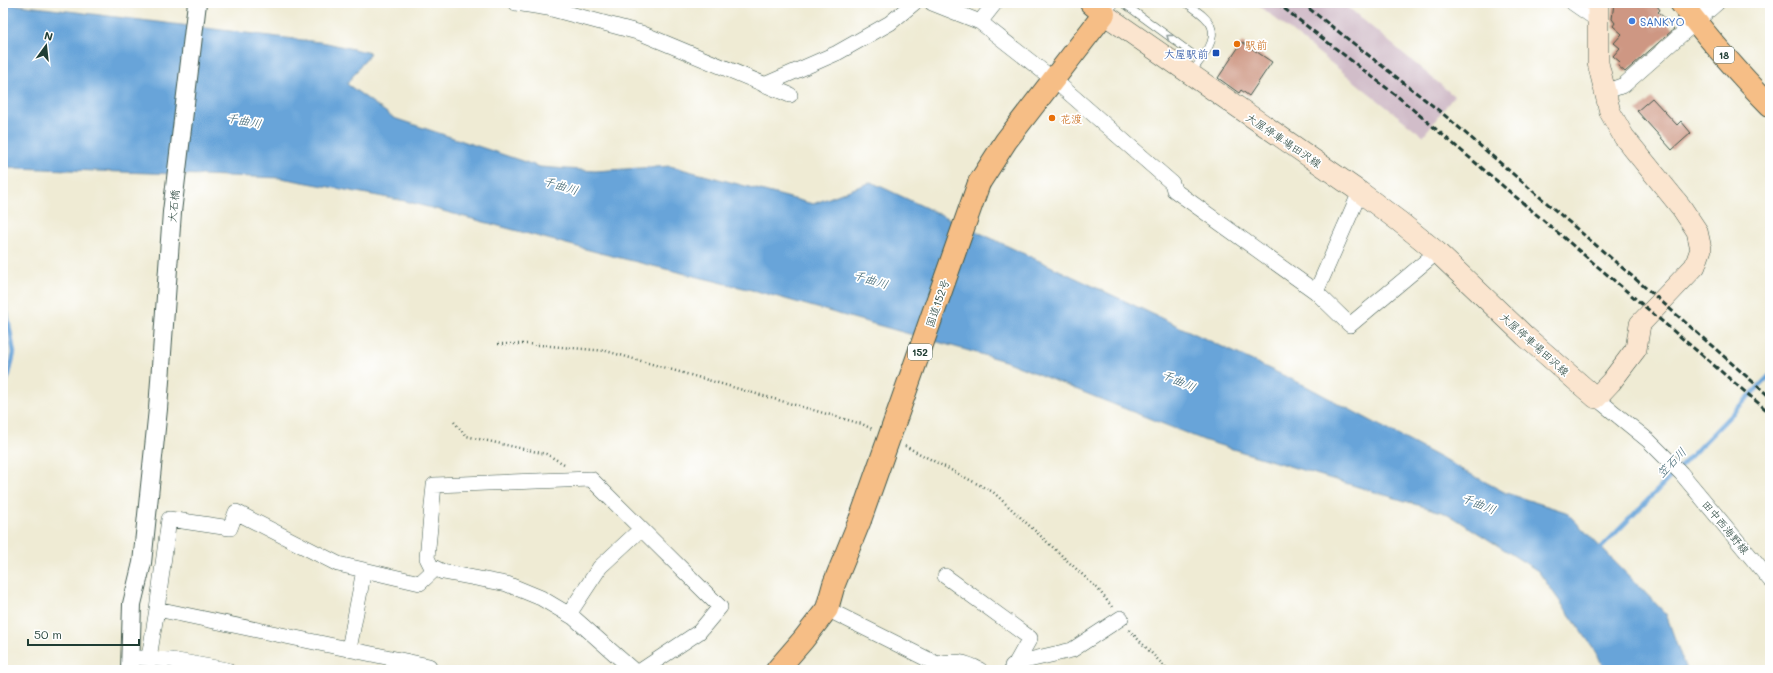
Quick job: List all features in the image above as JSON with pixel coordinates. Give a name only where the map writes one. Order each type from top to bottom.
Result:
[{"type":"highway","name":"18","points":[[1681,3],[1695,21],[1770,105]]},
{"type":"highway","name":"国道152号","points":[[777,670],[827,609],[834,584],[860,520],[979,183],[1006,141],[1054,80],[1104,7]]},
{"type":"main road","name":"大屋停車場田沢線","points":[[1104,7],[1195,68],[1400,222],[1437,252],[1526,336],[1596,398]]},
{"type":"main road","points":[[1596,398],[1611,382],[1636,349],[1640,324],[1695,266],[1700,249],[1697,231],[1681,207],[1624,137],[1610,112],[1598,63],[1598,12]]},
{"type":"street","name":"大石橋","points":[[137,662],[132,604],[142,563],[158,409],[172,212],[197,3]]},
{"type":"street","points":[[516,3],[548,8],[641,33],[790,96]]},
{"type":"street","points":[[764,85],[837,53],[890,23],[914,3]]},
{"type":"street","points":[[932,3],[980,22],[1054,80],[1172,183],[1174,190],[1316,292],[1350,325],[1437,252]]},
{"type":"street","points":[[980,22],[995,3]]},
{"type":"street","points":[[1573,3],[1598,12]]},
{"type":"street","points":[[1605,92],[1624,85],[1717,3]]},
{"type":"street","points":[[1316,292],[1360,192]]},
{"type":"street","name":"田中西海野線","points":[[1596,398],[1649,441],[1677,468],[1770,580]]},
{"type":"street","points":[[633,670],[569,614],[541,598],[506,584],[443,572],[435,569],[428,563],[434,485],[591,479],[720,607],[699,632],[642,670]]},
{"type":"street","points":[[226,670],[172,660],[137,662],[157,609],[169,519],[230,528],[236,512],[338,564],[420,584],[435,569]]},
{"type":"street","points":[[569,614],[600,567],[641,529]]},
{"type":"street","points":[[349,649],[364,570]]},
{"type":"street","points":[[945,576],[1030,638],[1012,667]]},
{"type":"street","points":[[157,609],[429,666],[428,670]]},
{"type":"street","points":[[827,609],[935,667],[950,661],[967,663],[980,670]]},
{"type":"street","points":[[1012,667],[1072,650],[1121,618]]},
{"type":"lane","points":[[1123,3],[1195,68],[1211,43],[1213,35],[1212,26],[1204,16],[1186,3]]},
{"type":"path","points":[[498,344],[528,344],[606,351],[862,424],[876,432]]},
{"type":"path","points":[[454,422],[466,436],[546,454],[591,479]]},
{"type":"path","points":[[904,446],[993,492],[1098,589],[1128,628],[1168,670]]},
{"type":"shaded area","points":[[1256,3],[1343,3],[1454,96],[1423,136]]},
{"type":"water","name":"千曲川","points":[[3,3],[327,43],[370,53],[347,84],[394,118],[540,167],[595,171],[670,166],[813,204],[871,182],[1306,386],[1506,493],[1566,512],[1666,614],[1686,670],[1604,670],[1597,653],[1538,571],[1448,514],[1206,441],[1005,361],[764,293],[604,254],[405,201],[281,178],[16,168],[3,166]]},
{"type":"building","points":[[1614,3],[1655,3],[1660,10],[1658,12],[1674,29],[1625,72],[1617,65],[1620,62],[1613,56],[1620,48],[1614,43],[1622,34],[1613,26],[1615,23],[1612,19]]},
{"type":"building","points":[[1242,42],[1272,62],[1249,96],[1241,90],[1239,93],[1218,78]]},
{"type":"building","points":[[1652,98],[1677,125],[1681,121],[1691,133],[1672,150],[1637,111]]},
{"type":"waterway","points":[[3,291],[14,353],[3,390]]},
{"type":"waterway","name":"笠石川","points":[[1598,551],[1770,375]]},
{"type":"railway","points":[[1277,3],[1397,96],[1770,413]]},
{"type":"railway","points":[[1302,3],[1442,113],[1661,301],[1770,397]]},
{"type":"place","name":"SANKYO","points":[[1632,21]]},
{"type":"place","name":"駅前","points":[[1237,44]]},
{"type":"place","name":"大屋駅前","points":[[1216,53]]},
{"type":"place","name":"花渡","points":[[1052,118]]}]
